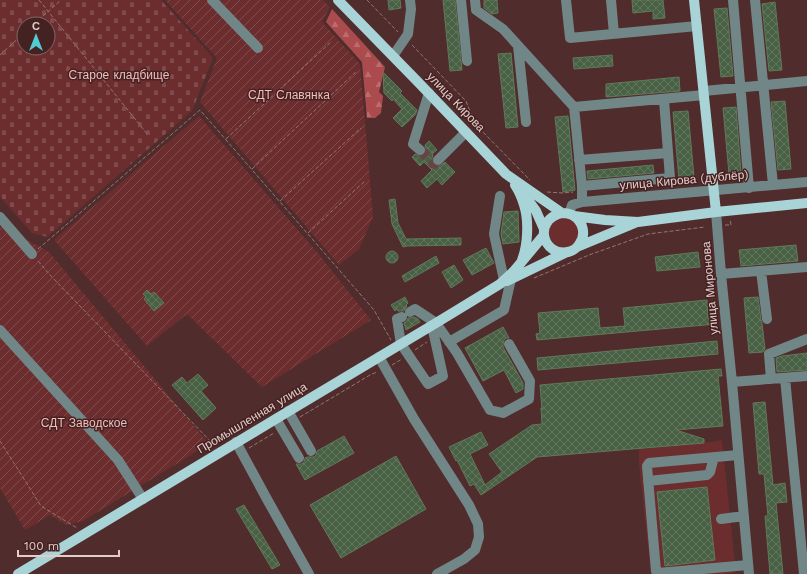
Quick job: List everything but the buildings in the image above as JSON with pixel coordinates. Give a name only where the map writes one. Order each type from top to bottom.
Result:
[{"type":"main road","name":"улица Кирова","points":[[338,0],[506,174],[569,214],[605,220],[638,222],[716,212],[807,203]]},
{"type":"main road","name":"улица Миронова","points":[[694,0],[716,212]]},
{"type":"main road","points":[[506,174],[536,210],[546,241],[554,250],[567,252]]},
{"type":"main road","points":[[515,184],[525,206],[527,215],[526,246],[520,264]]},
{"type":"main road","points":[[505,281],[544,232],[546,223],[556,214],[569,214],[579,220],[584,231],[581,242],[577,247]]},
{"type":"main road","points":[[505,281],[577,247],[638,222]]},
{"type":"main road","name":"Промышленная улица","points":[[18,574],[505,281]]},
{"type":"street","points":[[212,0],[258,48]]},
{"type":"street","points":[[393,56],[408,34],[411,9],[410,0]]},
{"type":"street","points":[[461,0],[467,61]]},
{"type":"street","points":[[475,0],[476,10],[503,29],[574,107],[582,193]]},
{"type":"street","points":[[566,0],[570,38],[697,26]]},
{"type":"street","points":[[611,0],[614,34]]},
{"type":"street","points":[[734,0],[749,188]]},
{"type":"street","points":[[755,0],[773,185]]},
{"type":"street","points":[[518,46],[526,122]]},
{"type":"street","points":[[574,107],[664,100],[741,87],[807,81]]},
{"type":"street","points":[[420,150],[413,144],[429,93]]},
{"type":"street","points":[[664,100],[672,193]]},
{"type":"street","points":[[438,160],[466,132]]},
{"type":"street","points":[[579,160],[668,153]]},
{"type":"street","points":[[569,214],[572,206],[582,193],[670,178]]},
{"type":"street","name":"улица Кирова (дублёр)","points":[[582,193],[672,193],[714,191],[807,182]]},
{"type":"street","points":[[449,342],[504,310],[505,281],[494,234],[500,196]]},
{"type":"street","name":"улица Миронова","points":[[716,212],[749,570]]},
{"type":"street","points":[[0,217],[32,254]]},
{"type":"street","points":[[721,274],[807,267]]},
{"type":"street","points":[[761,271],[766,320]]},
{"type":"street","points":[[434,324],[442,376],[428,384],[398,345],[397,320],[415,309],[434,324],[449,342],[490,410],[503,413],[529,399],[530,381],[509,344]]},
{"type":"street","points":[[0,330],[118,460],[144,499]]},
{"type":"street","points":[[771,379],[769,354],[807,339]]},
{"type":"street","points":[[379,357],[414,419],[469,505],[478,524],[479,537],[475,550],[464,559],[437,574]]},
{"type":"street","points":[[732,382],[807,376]]},
{"type":"street","points":[[785,378],[804,574]]},
{"type":"street","points":[[288,411],[311,451]]},
{"type":"street","points":[[276,419],[299,458]]},
{"type":"street","points":[[236,442],[309,574]]},
{"type":"street","points":[[738,455],[649,463],[647,466],[656,571],[658,573],[749,570]]},
{"type":"street","points":[[648,481],[708,475],[714,457]]},
{"type":"street","points":[[721,519],[744,516]]},
{"type":"path","points":[[39,0],[148,135]]},
{"type":"path","points":[[43,16],[61,0]]},
{"type":"path","points":[[366,0],[466,101],[475,124],[530,179]]},
{"type":"path","points":[[0,55],[16,40]]},
{"type":"path","points":[[226,139],[332,41]]},
{"type":"path","points":[[252,170],[357,71]]},
{"type":"path","points":[[221,452],[32,254],[200,110],[374,310],[398,345]]},
{"type":"path","points":[[279,201],[361,128]]},
{"type":"path","points":[[307,233],[366,181]]},
{"type":"path","points":[[543,191],[582,193]]},
{"type":"path","points":[[723,226],[731,225],[730,217]]},
{"type":"path","points":[[700,223],[700,228]]},
{"type":"path","points":[[533,278],[589,255],[648,234],[705,228]]},
{"type":"path","points":[[412,352],[429,341]]},
{"type":"path","points":[[294,421],[370,375],[386,369],[404,357]]},
{"type":"path","points":[[242,453],[281,428]]},
{"type":"path","points":[[0,441],[41,506],[86,534]]},
{"type":"green space","name":"Старое кладбище","points":[[0,0],[161,0],[213,58],[192,111],[47,237],[32,233],[0,197]]},
{"type":"green space","name":"СДТ Славянка","points":[[165,0],[323,0],[330,7],[322,22],[360,64],[373,217],[359,249],[339,265],[200,102],[217,58]]},
{"type":"green space","points":[[332,9],[385,67],[379,92],[383,96],[381,113],[375,118],[367,118],[362,62],[326,22]]},
{"type":"green space","points":[[199,116],[316,251],[371,320],[262,387],[187,314],[147,346],[54,240]]},
{"type":"green space","name":"СДТ Заводское","points":[[0,211],[25,239],[49,252],[209,444],[83,521],[67,525],[50,515],[25,530],[0,488]]},
{"type":"green space","points":[[564,218],[575,222],[579,233],[575,244],[564,248],[553,244],[549,233],[553,222]]},
{"type":"green space","points":[[722,440],[736,572],[729,574],[651,574],[639,464],[639,449]]},
{"type":"tunnel","points":[[420,150],[434,164],[438,160]]}]
